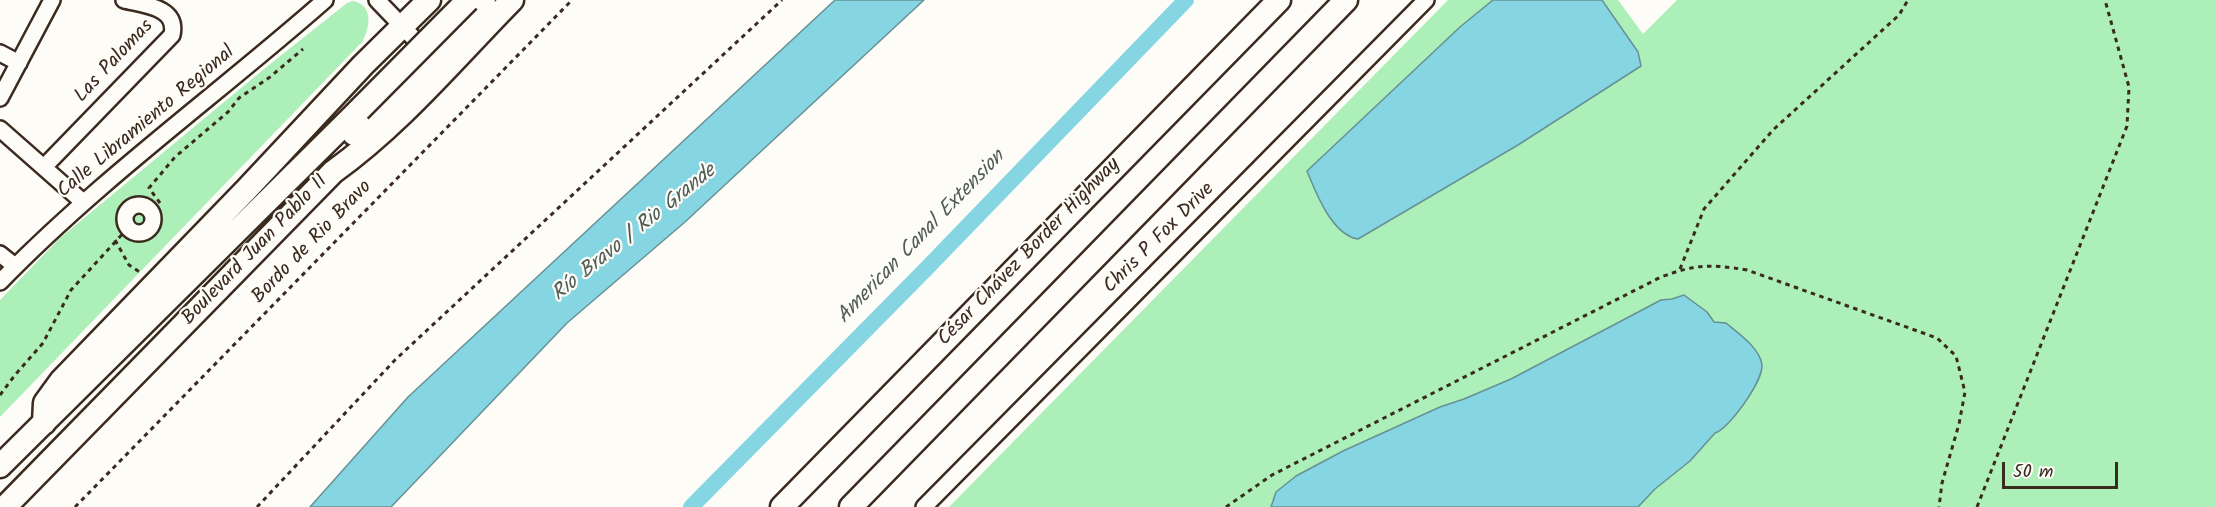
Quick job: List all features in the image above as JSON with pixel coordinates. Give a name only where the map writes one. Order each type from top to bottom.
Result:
[{"type":"highway","name":"Boulevard Juan Pablo II","points":[[0,466],[468,0]]},
{"type":"highway","points":[[333,172],[347,143],[391,94],[484,0]]},
{"type":"highway","name":"Boulevard Juan Pablo II","points":[[5,507],[333,172],[362,152],[512,0]]},
{"type":"highway","name":"César Chávez Border Highway","points":[[782,507],[1280,0]]},
{"type":"highway","points":[[851,507],[1346,0]]},
{"type":"highway","points":[[44,423],[45,403],[61,381],[424,2]]},
{"type":"highway","points":[[363,65],[379,64],[390,69],[397,78],[397,85],[391,94]]},
{"type":"street","points":[[0,98],[52,0]]},
{"type":"street","name":"Las Palomas","points":[[44,167],[172,35],[172,22],[164,11],[124,0]]},
{"type":"street","name":"Calle Libramiento Regional","points":[[0,282],[83,202],[325,0]]},
{"type":"street","points":[[377,0],[429,55]]},
{"type":"street","name":"Chris P Fox Drive","points":[[924,507],[1426,0]]},
{"type":"street","points":[[424,2],[450,34]]},
{"type":"street","points":[[0,53],[19,63]]},
{"type":"street","points":[[0,129],[83,202]]},
{"type":"street","points":[[0,254],[15,266]]},
{"type":"path","name":"Bordo de Rio Bravo","points":[[75,507],[572,0]]},
{"type":"path","points":[[257,507],[395,360],[782,0]]},
{"type":"path","points":[[1679,270],[1704,209],[1773,130],[1899,15],[1908,0]]},
{"type":"path","points":[[1977,507],[2127,126],[2129,87],[2105,0]]},
{"type":"path","points":[[160,203],[149,188],[175,157],[228,112],[239,98],[270,77],[303,49]]},
{"type":"path","points":[[0,395],[43,343],[71,290],[128,228]]},
{"type":"path","points":[[115,240],[129,265],[148,277]]},
{"type":"path","points":[[1226,507],[1272,475],[1661,277],[1688,267],[1717,265],[1747,270],[1937,338],[1956,356],[1965,392],[1959,424],[1942,483],[1939,507]]},
{"type":"green space","points":[[1448,0],[1618,0],[1643,34],[1677,0],[2215,0],[2215,507],[949,507]]},
{"type":"green space","points":[[353,1],[360,3],[367,12],[367,30],[362,42],[0,417],[0,300],[60,238],[264,69],[347,3]]},
{"type":"water","name":"Río Bravo / Rio Grande","points":[[835,0],[924,0],[685,222],[567,323],[391,507],[310,507],[408,397]]},
{"type":"water","points":[[1493,0],[1602,0],[1638,52],[1641,66],[1518,145],[1358,239],[1349,236],[1340,230],[1326,212],[1307,171],[1460,27]]},
{"type":"water","points":[[1684,295],[1707,312],[1714,322],[1726,323],[1748,341],[1760,359],[1761,372],[1751,392],[1728,423],[1715,433],[1690,461],[1655,489],[1638,507],[1271,507],[1276,492],[1296,476],[1343,451],[1440,407],[1511,379],[1661,300]]},
{"type":"waterway","name":"American Canal Extension","points":[[691,507],[926,269],[1186,0]]}]
